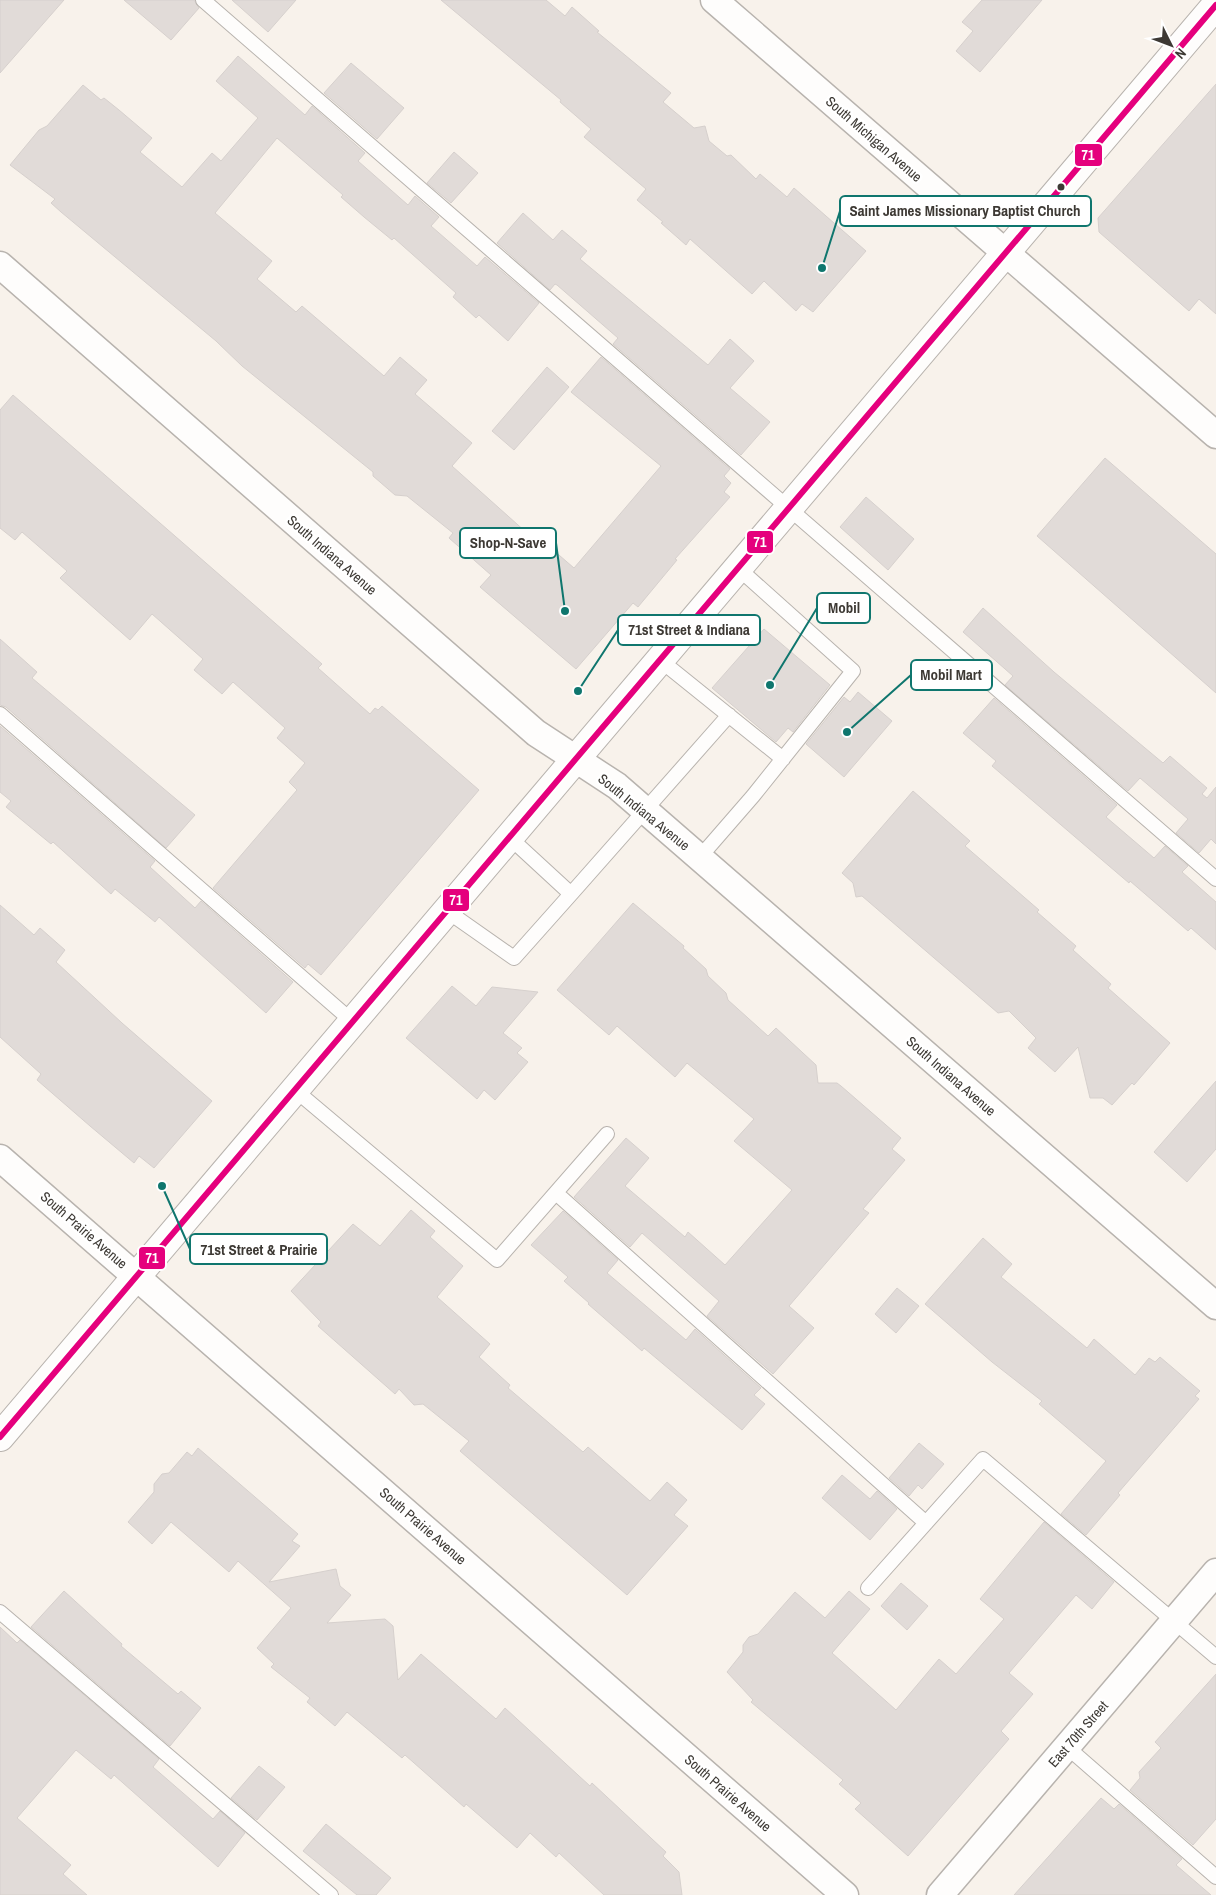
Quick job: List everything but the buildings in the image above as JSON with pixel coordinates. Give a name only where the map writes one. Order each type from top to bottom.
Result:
[{"type":"main road","points":[[0,1437],[1216,4]]},
{"type":"street","name":"South Michigan Avenue","points":[[714,0],[1216,435]]},
{"type":"street","name":"South Indiana Avenue","points":[[0,265],[536,733],[617,786],[646,810],[1216,1306]]},
{"type":"street","name":"South Prairie Avenue","points":[[0,1158],[845,1895]]},
{"type":"street","name":"East 70th Street","points":[[940,1895],[1216,1572]]},
{"type":"lane","points":[[203,0],[1216,879]]},
{"type":"lane","points":[[700,857],[854,671],[738,568]]},
{"type":"lane","points":[[660,660],[783,759]]},
{"type":"lane","points":[[0,714],[353,1022]]},
{"type":"lane","points":[[447,911],[514,958],[729,716]]},
{"type":"lane","points":[[509,838],[571,894]]},
{"type":"lane","points":[[295,1090],[497,1260],[607,1134]]},
{"type":"lane","points":[[556,1193],[926,1523]]},
{"type":"lane","points":[[868,1588],[983,1459],[1216,1657]]},
{"type":"lane","points":[[0,1612],[331,1895]]},
{"type":"lane","points":[[1066,1747],[1216,1876]]},
{"type":"transit line","name":"71","points":[[0,1437],[1216,5]]},
{"type":"place","name":"Saint James Missionary Baptist Church","points":[[822,268]]},
{"type":"place","name":"Shop-N-Save","points":[[565,611]]},
{"type":"place","name":"Mobil","points":[[770,685]]},
{"type":"place","name":"71st Street & Indiana","points":[[578,691]]},
{"type":"place","name":"Mobil Mart","points":[[847,732]]},
{"type":"place","name":"71st Street & Prairie","points":[[162,1186]]}]
